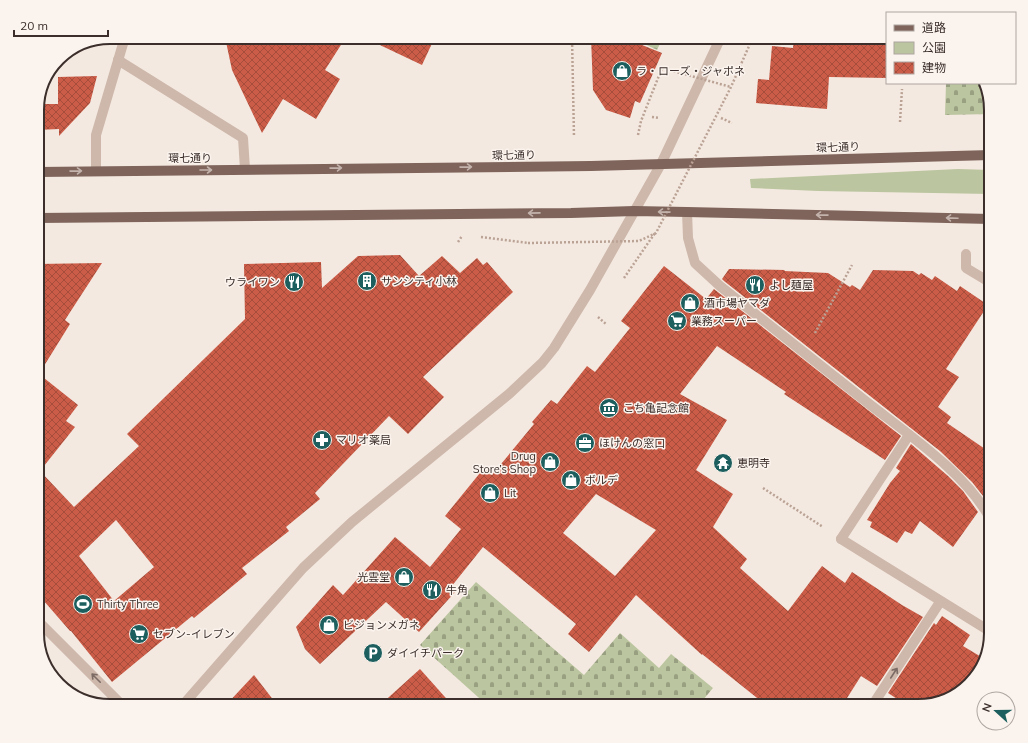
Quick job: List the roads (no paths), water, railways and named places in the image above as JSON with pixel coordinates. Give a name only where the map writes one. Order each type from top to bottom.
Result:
[{"type":"main road","name":"環七通り","points":[[44,172],[96,170],[591,166],[984,155]]},
{"type":"main road","points":[[44,218],[634,211],[984,219]]},
{"type":"street","points":[[96,170],[96,135],[123,44]]},
{"type":"street","points":[[188,699],[303,568],[352,522],[509,394],[542,363],[554,348],[590,290],[661,164],[718,44]]},
{"type":"street","points":[[118,60],[243,138],[245,169]]},
{"type":"street","points":[[687,212],[688,238],[695,263],[720,286],[909,435],[956,474],[984,507]]},
{"type":"street","points":[[966,254],[966,268],[984,279]]},
{"type":"street","points":[[909,435],[841,538],[940,602],[984,628]]},
{"type":"street","points":[[877,699],[940,602]]},
{"type":"street","points":[[44,627],[116,699]]},
{"type":"place","name":"ラ・ローズ・ジャポネ","points":[[622,71]]},
{"type":"place","name":"サンシティ小林","points":[[367,281]]},
{"type":"place","name":"ウライワン","points":[[294,282]]},
{"type":"place","name":"よし麺屋","points":[[755,285]]},
{"type":"place","name":"酒市場ヤマダ","points":[[690,303]]},
{"type":"place","name":"業務スーパー","points":[[677,321]]},
{"type":"place","name":"こち亀記念館","points":[[609,408]]},
{"type":"place","name":"マリオ薬局","points":[[322,440]]},
{"type":"place","name":"ほけんの窓口","points":[[585,443]]},
{"type":"place","name":"Drug Store’s Shop","points":[[550,462]]},
{"type":"place","name":"恵明寺","points":[[723,463]]},
{"type":"place","name":"ボルデ","points":[[571,480]]},
{"type":"place","name":"Lit","points":[[490,493]]},
{"type":"place","name":"光雲堂","points":[[404,577]]},
{"type":"place","name":"牛角","points":[[432,590]]},
{"type":"place","name":"Thirty Three","points":[[83,604]]},
{"type":"place","name":"ビジョンメガネ","points":[[329,625]]},
{"type":"place","name":"セブン-イレブン","points":[[139,634]]},
{"type":"place","name":"ダイイチパーク","points":[[373,653]]}]
